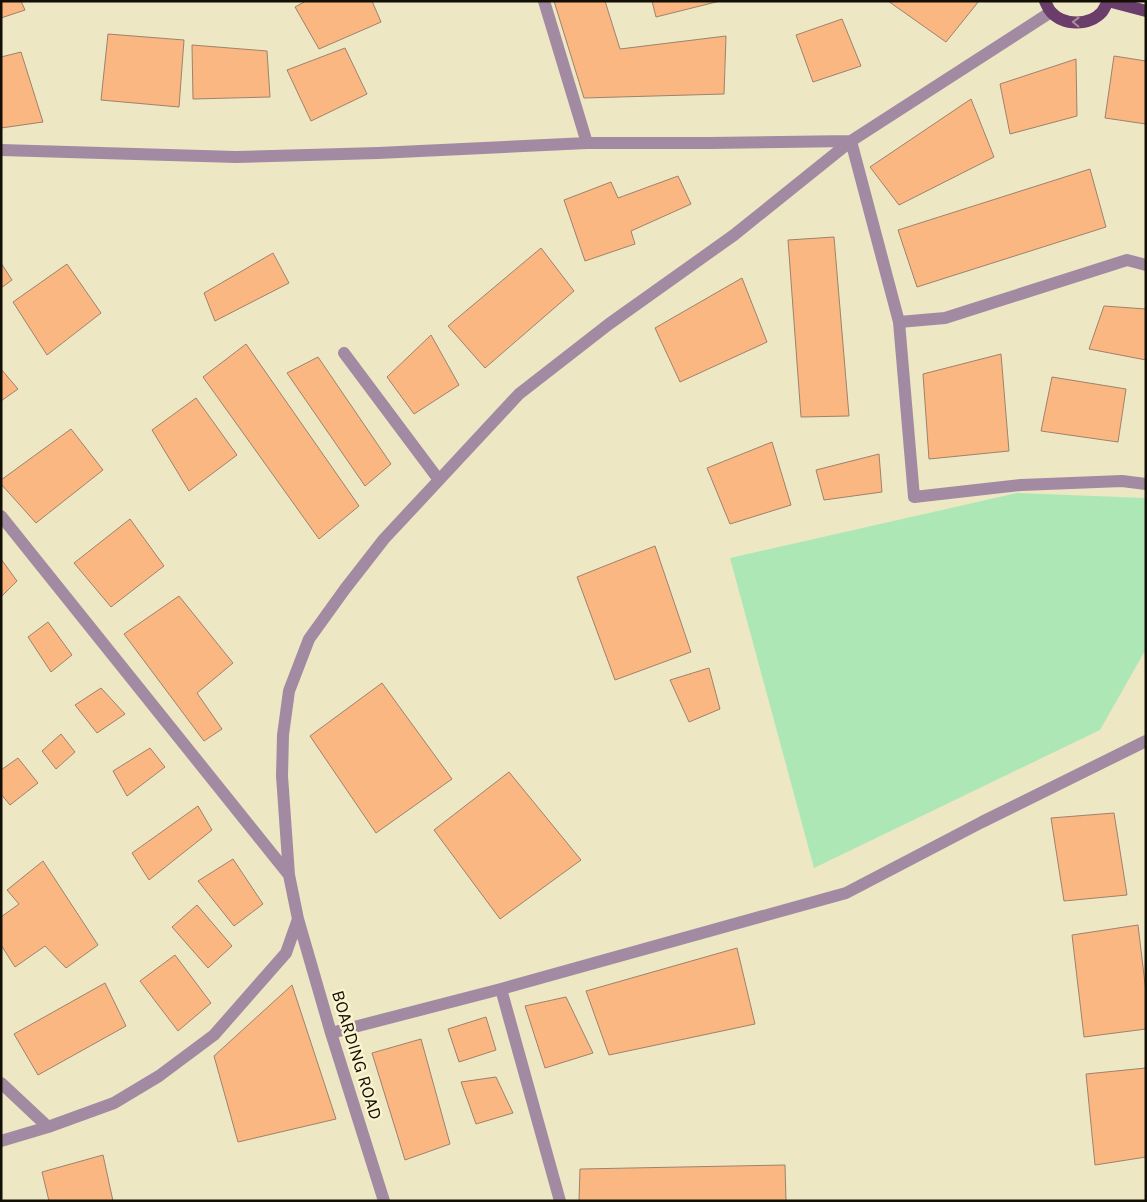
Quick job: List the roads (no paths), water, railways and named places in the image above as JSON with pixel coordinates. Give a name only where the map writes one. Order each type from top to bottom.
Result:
[{"type":"main road","points":[[1048,6],[1060,19],[1071,23],[1082,23],[1093,19],[1102,11],[1108,1],[1146,11]]},
{"type":"street","points":[[544,1],[587,143]]},
{"type":"street","name":"BOARDING ROAD","points":[[384,1201],[331,1033],[298,918],[289,875],[282,776],[282,735],[289,691],[309,639],[384,540],[520,394],[609,324],[734,235],[851,141],[1048,6]]},
{"type":"street","points":[[1,150],[236,156],[378,154],[587,143],[851,141],[899,322],[914,497],[1021,485],[1122,481],[1146,484]]},
{"type":"street","points":[[899,322],[945,318],[1127,260],[1146,265]]},
{"type":"street","points":[[344,353],[439,480]]},
{"type":"street","points":[[1,516],[289,875]]},
{"type":"street","points":[[331,1033],[501,989],[846,893],[982,822],[1146,741]]},
{"type":"street","points":[[1,1141],[48,1127],[114,1103],[159,1076],[214,1035],[286,953],[298,918]]},
{"type":"street","points":[[501,989],[560,1201]]},
{"type":"street","points":[[1,1083],[48,1127]]}]
